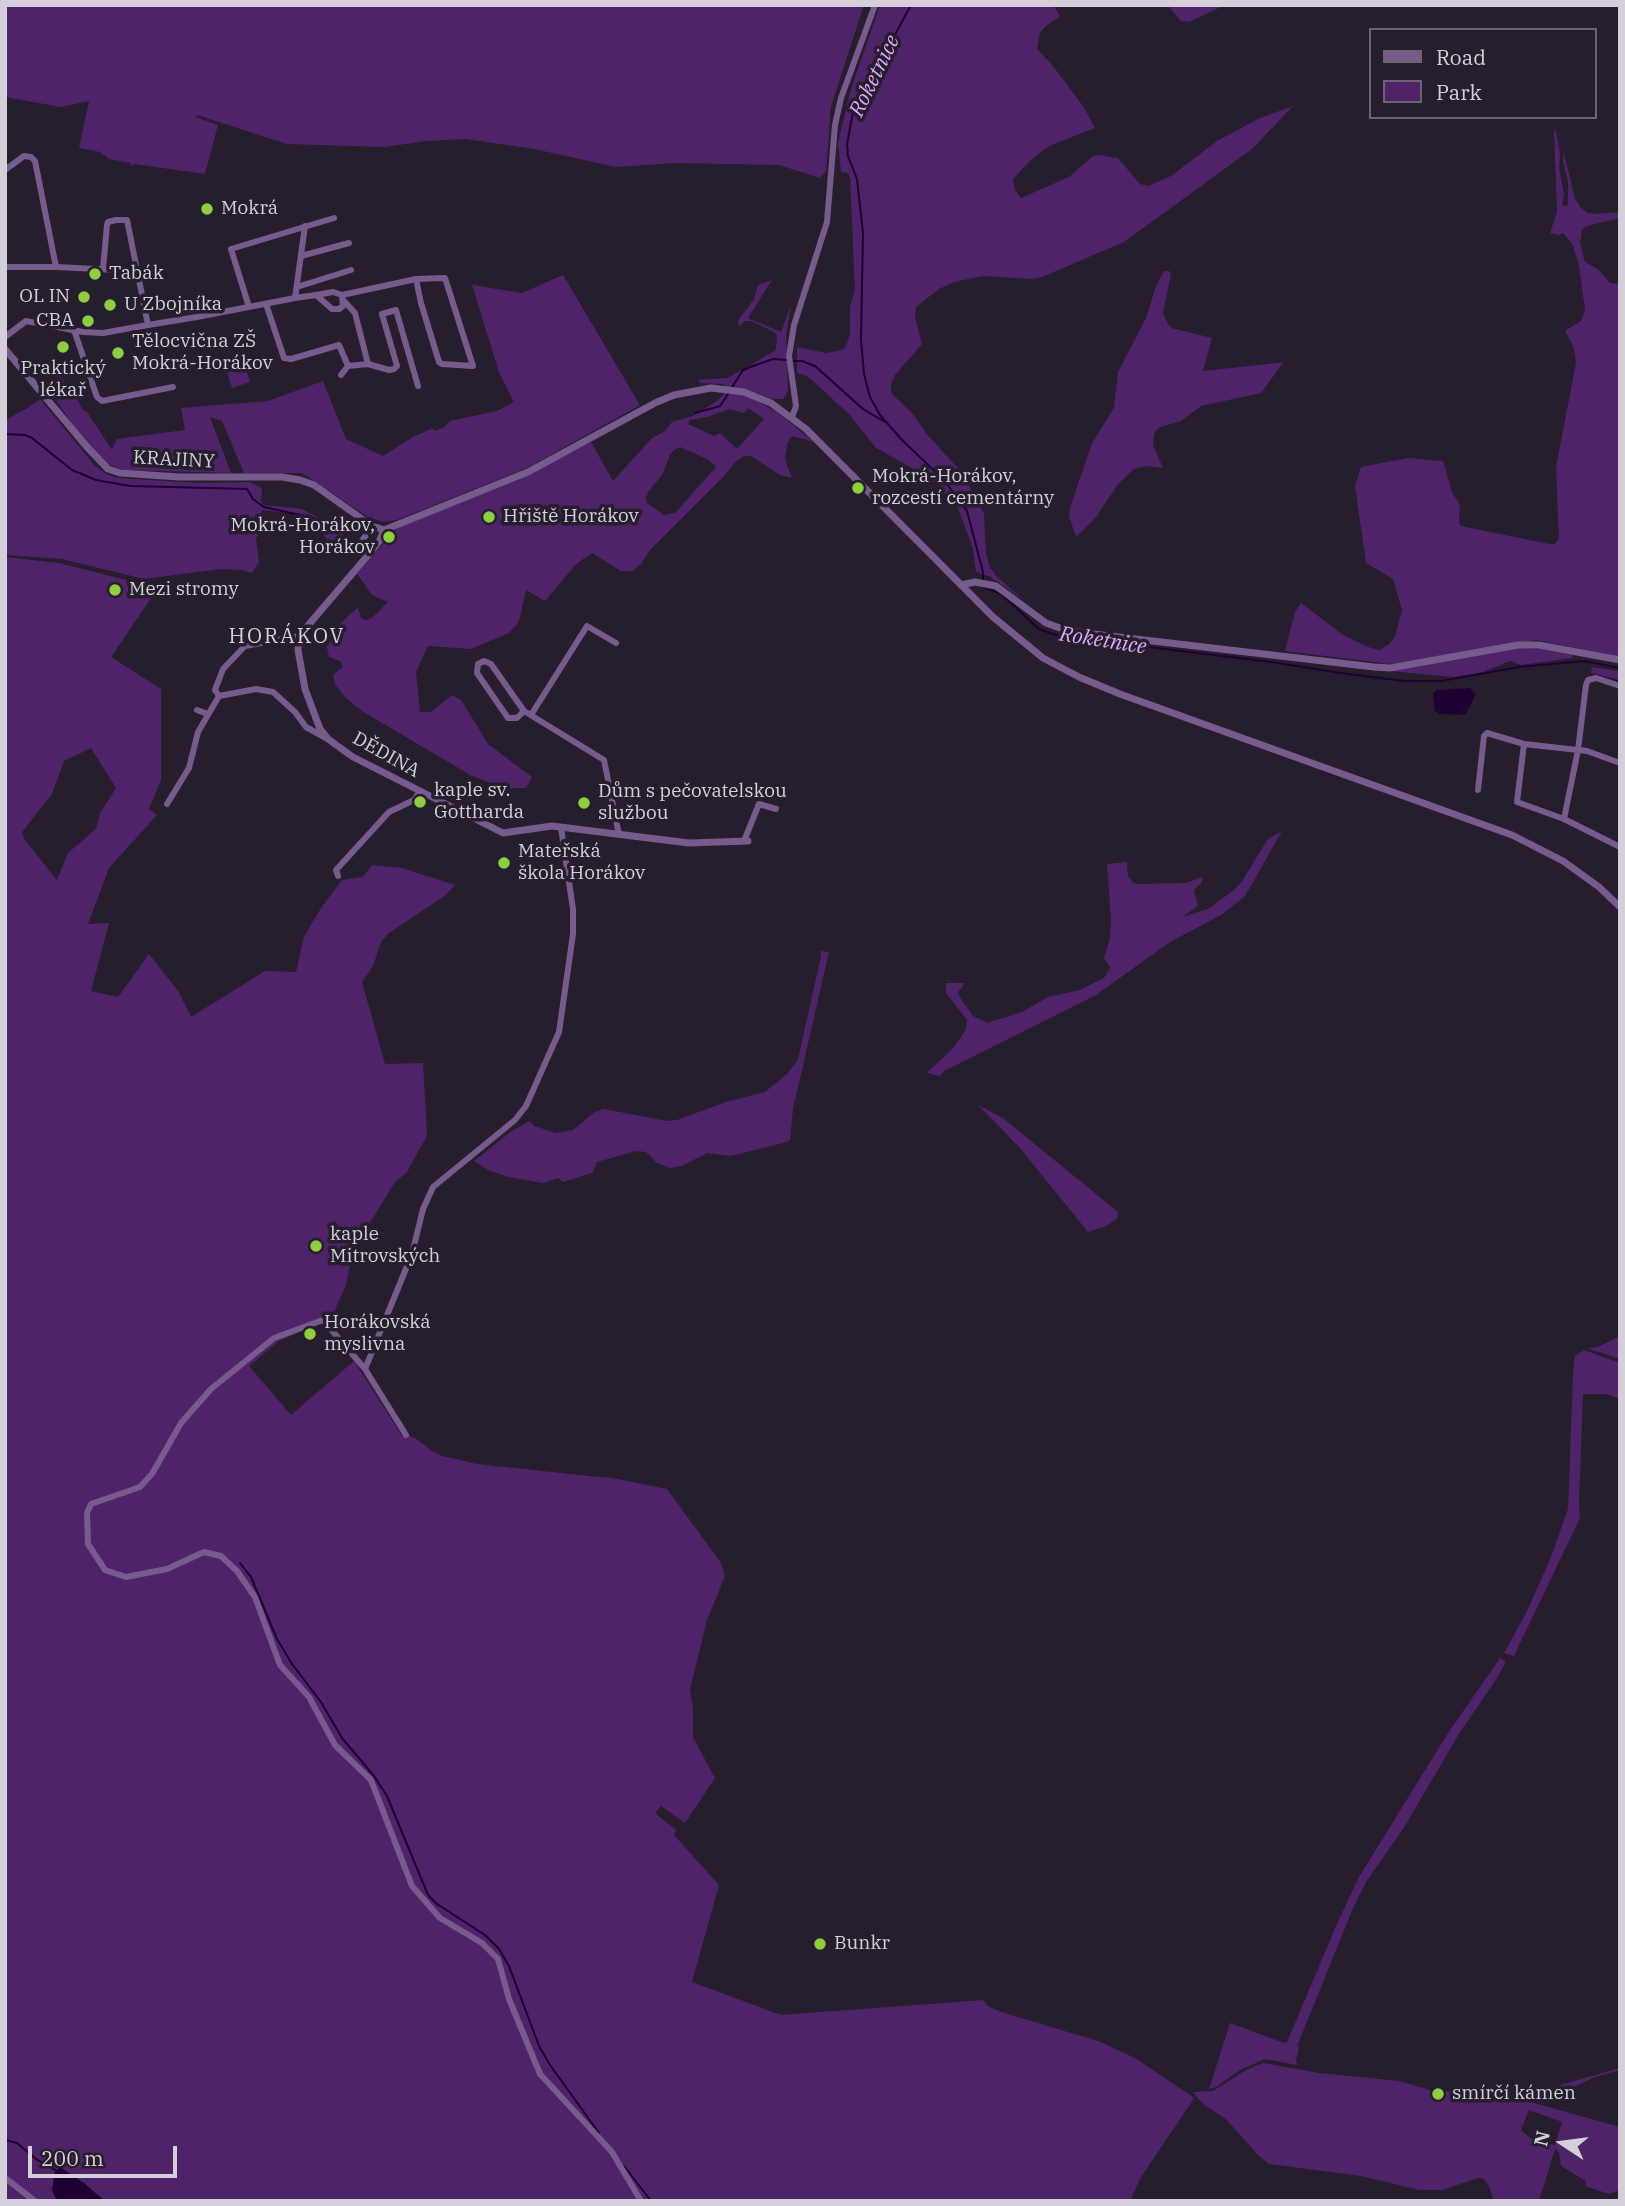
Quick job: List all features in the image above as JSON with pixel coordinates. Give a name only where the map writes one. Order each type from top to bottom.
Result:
[{"type":"street","points":[[792,417],[796,406],[789,356],[796,316],[827,222],[838,107],[875,5]]},
{"type":"street","points":[[5,170],[24,156],[35,161],[56,267]]},
{"type":"street","points":[[249,307],[231,249],[334,218]]},
{"type":"street","points":[[103,269],[108,222],[129,222],[148,325]]},
{"type":"street","points":[[295,298],[305,226]]},
{"type":"street","points":[[301,256],[349,243]]},
{"type":"street","points":[[5,267],[138,271]]},
{"type":"street","points":[[297,287],[351,270]]},
{"type":"street","points":[[343,298],[372,288],[416,279],[445,278],[473,366],[442,365],[439,362],[416,279]]},
{"type":"street","points":[[5,337],[26,321],[103,333],[335,292],[355,313],[368,364]]},
{"type":"street","points":[[316,295],[334,310],[341,308],[343,298]]},
{"type":"street","points":[[266,304],[284,358],[291,359],[339,345],[348,366]]},
{"type":"street","points":[[397,366],[382,314],[396,310],[418,386]]},
{"type":"street","points":[[74,330],[97,397],[102,401],[173,387]]},
{"type":"street","name":"KRAJINY","points":[[5,349],[100,463],[108,469],[120,473],[180,477],[282,477],[300,480],[314,485],[372,526],[384,530]]},
{"type":"street","points":[[341,375],[348,366],[368,364],[389,370],[397,366],[412,365]]},
{"type":"street","points":[[219,696],[215,690],[223,669],[245,646],[299,636],[369,554],[384,530],[528,472],[655,403],[695,390],[731,389],[764,399],[792,417],[1024,645],[1066,671],[1120,694],[1513,835],[1563,861],[1599,887],[1620,907]]},
{"type":"street","points":[[369,554],[360,544],[372,526]]},
{"type":"street","points":[[961,586],[969,582],[983,583],[1004,590],[1052,627],[1103,636],[1374,667],[1390,668],[1518,645],[1539,645],[1620,660]]},
{"type":"street","points":[[531,715],[587,626],[616,643]]},
{"type":"street","name":"DĚDINA","points":[[299,636],[298,650],[305,689],[320,729],[328,739],[353,757],[503,833],[552,826],[690,843],[746,841]]},
{"type":"street","points":[[524,710],[517,718],[508,718],[477,673],[476,667],[481,662],[491,664],[524,710],[604,760],[619,835]]},
{"type":"street","points":[[1564,819],[1588,680],[1596,678],[1620,686]]},
{"type":"street","points":[[167,804],[189,768],[198,732],[219,696],[256,689],[273,692],[295,712],[306,727],[328,739]]},
{"type":"street","points":[[197,709],[208,714]]},
{"type":"street","points":[[1478,790],[1484,736],[1487,733],[1524,744],[1605,756],[1620,763]]},
{"type":"street","points":[[1524,744],[1517,802],[1564,819],[1620,847]]},
{"type":"street","points":[[338,876],[336,870],[389,812],[414,800],[419,791]]},
{"type":"street","points":[[750,801],[776,809]]},
{"type":"street","points":[[746,841],[759,804]]},
{"type":"street","points":[[365,1369],[412,1254],[423,1209],[433,1187],[515,1120],[526,1106],[559,1032],[573,934],[573,909],[561,828]]},
{"type":"street","points":[[406,1435],[365,1369],[323,1320],[274,1338],[211,1389],[181,1423],[152,1474],[140,1487],[91,1504],[87,1513],[88,1544],[105,1570],[125,1577],[167,1569],[204,1552],[221,1556],[237,1572],[255,1597],[280,1665],[309,1697],[335,1745],[371,1780],[412,1886],[440,1919],[482,1943],[498,1959],[509,1999],[540,2074],[612,2152],[641,2201]]},
{"type":"street","points":[[5,2178],[35,2201]]},
{"type":"green space","points":[[5,5],[864,5],[831,107],[826,171],[820,178],[779,165],[675,163],[616,167],[534,149],[466,139],[384,147],[287,144],[197,115],[196,117],[218,125],[205,174],[134,164],[131,167],[130,163],[109,159],[100,152],[79,148],[89,101],[61,107],[5,97]]},
{"type":"green space","points":[[880,5],[1053,5],[1060,16],[1040,33],[1037,49],[1083,106],[1095,128],[1049,146],[1031,160],[1013,179],[1015,190],[1021,198],[1069,177],[1093,156],[1099,155],[1118,158],[1140,184],[1148,186],[1171,176],[1217,141],[1258,119],[1293,106],[1252,149],[1124,242],[1042,277],[1031,279],[983,276],[954,282],[939,289],[916,307],[915,317],[922,344],[895,375],[891,393],[913,414],[926,433],[963,474],[984,514],[986,554],[990,568],[1025,601],[989,576],[976,572],[973,549],[958,508],[930,478],[876,448],[849,414],[807,376],[797,373],[797,347],[826,353],[838,351],[845,348],[850,335],[850,307],[855,290],[850,178],[848,173],[841,172],[838,143],[850,92]]},
{"type":"green space","points":[[1167,5],[1225,5],[1189,22],[1181,21]]},
{"type":"green space","points":[[1554,130],[1564,194],[1562,206],[1568,205],[1564,153],[1575,199],[1581,208],[1588,213],[1620,212],[1620,218],[1586,226],[1582,230],[1580,243],[1585,262],[1599,270],[1610,283],[1620,284],[1620,657],[1537,640],[1390,664],[1285,651],[1295,612],[1301,603],[1343,635],[1368,647],[1379,650],[1395,637],[1402,610],[1393,579],[1366,563],[1355,486],[1361,467],[1408,458],[1443,461],[1452,492],[1460,505],[1461,526],[1549,544],[1555,544],[1559,539],[1556,467],[1576,363],[1574,348],[1565,331],[1581,321],[1585,310],[1579,265],[1572,243],[1563,233],[1550,233],[1557,212]]},
{"type":"green space","points":[[1164,271],[1171,274],[1163,313],[1168,324],[1171,328],[1212,338],[1203,371],[1286,362],[1261,393],[1201,406],[1181,421],[1160,427],[1154,433],[1153,445],[1163,468],[1147,466],[1134,469],[1118,484],[1096,517],[1076,537],[1069,516],[1071,505],[1092,443],[1114,408],[1118,372],[1146,318],[1156,286]]},
{"type":"green space","points":[[563,275],[640,405],[527,468],[397,520],[383,522],[368,517],[302,473],[244,473],[222,421],[210,417],[231,473],[123,470],[105,463],[79,434],[45,384],[62,376],[68,392],[73,391],[83,410],[112,450],[117,439],[185,430],[181,408],[268,401],[323,381],[346,439],[383,456],[433,428],[434,431],[443,428],[450,421],[497,411],[514,402],[499,372],[472,285],[522,293]]},
{"type":"green space","points":[[772,280],[748,318],[781,332],[791,305],[786,336],[788,391],[783,399],[773,399],[757,393],[754,399],[778,413],[814,442],[792,436],[787,444],[785,460],[792,478],[780,475],[751,456],[744,456],[736,461],[632,571],[621,571],[592,553],[576,564],[545,601],[526,590],[519,621],[509,633],[471,649],[428,646],[416,672],[420,712],[431,712],[452,695],[461,700],[488,744],[532,777],[526,788],[503,788],[470,775],[362,711],[346,698],[336,686],[333,675],[343,667],[340,661],[329,657],[327,647],[340,624],[358,607],[361,618],[366,620],[372,618],[388,602],[372,595],[357,574],[386,540],[384,538],[402,525],[516,481],[591,442],[613,481],[652,438],[665,431],[672,422],[693,416],[726,392],[724,384],[701,383],[697,380],[728,378],[776,350],[777,335],[774,332],[751,321],[745,321],[739,327],[738,321],[754,299],[758,285]],"holes":[[[748,408],[764,419],[737,449],[720,433],[714,436],[688,424],[690,420],[730,409],[744,413]],[[680,447],[709,460],[716,467],[675,513],[664,515],[647,503],[646,498],[662,475],[670,455]]]},
{"type":"green space","points":[[241,353],[250,382],[232,388],[223,359]]},
{"type":"green space","points":[[40,399],[95,466],[108,475],[197,483],[249,482],[262,488],[261,501],[264,505],[302,509],[321,519],[340,523],[342,540],[333,549],[316,523],[305,515],[262,510],[256,539],[259,562],[252,573],[221,569],[144,579],[62,559],[5,555],[5,420]]},
{"type":"green space","points":[[5,557],[59,563],[158,588],[111,657],[161,689],[161,780],[149,809],[157,815],[109,868],[88,924],[109,923],[91,991],[118,997],[149,954],[178,991],[191,1017],[265,971],[296,972],[304,937],[321,908],[342,880],[363,877],[372,865],[402,868],[455,885],[446,895],[389,933],[381,942],[373,966],[362,982],[385,1064],[423,1063],[427,1136],[407,1172],[395,1182],[353,1250],[346,1285],[331,1319],[325,1317],[316,1325],[279,1341],[249,1366],[291,1415],[354,1361],[401,1434],[415,1438],[442,1456],[477,1464],[618,1479],[667,1489],[721,1563],[725,1576],[707,1620],[690,1689],[693,1737],[715,1778],[685,1823],[661,1806],[655,1813],[676,1830],[674,1835],[719,1885],[692,1982],[781,2015],[983,2000],[988,2006],[1001,2012],[1098,2041],[1135,2058],[1193,2097],[1193,2100],[1141,2177],[1130,2201],[105,2201],[60,2167],[55,2172],[52,2190],[57,2201],[38,2201],[5,2175]],"holes":[[[91,748],[116,788],[100,813],[96,829],[68,853],[57,880],[24,839],[22,832],[52,794],[64,761]]]},
{"type":"green space","points":[[1516,648],[1542,649],[1572,655],[1572,658],[1521,665],[1510,661],[1483,672],[1453,677],[1391,671]]},
{"type":"green space","points":[[1592,667],[1620,671],[1620,680],[1591,673]]},
{"type":"green space","points":[[1282,831],[1245,896],[1223,914],[1170,942],[1096,995],[944,1071],[940,1076],[927,1073],[955,1046],[966,1029],[967,1020],[946,993],[946,983],[965,983],[958,992],[961,999],[973,1016],[987,1023],[1022,1012],[1048,997],[1080,990],[1105,977],[1110,967],[1104,958],[1110,939],[1111,919],[1107,864],[1127,862],[1128,876],[1133,883],[1139,884],[1186,883],[1202,877],[1202,882],[1194,890],[1198,906],[1182,917],[1208,909],[1234,890],[1268,839]]},
{"type":"green space","points":[[820,951],[829,952],[793,1109],[790,1140],[787,1142],[731,1156],[707,1153],[682,1166],[670,1168],[657,1163],[646,1152],[636,1151],[597,1162],[592,1173],[563,1182],[558,1178],[543,1183],[508,1177],[488,1170],[474,1161],[512,1131],[530,1121],[534,1126],[556,1133],[573,1130],[595,1112],[604,1109],[667,1121],[677,1120],[726,1102],[765,1092],[788,1073],[798,1059]]},
{"type":"green space","points":[[978,1105],[1003,1118],[1118,1212],[1117,1219],[1088,1232],[1019,1147]]},
{"type":"green space","points":[[1620,1336],[1620,1359],[1587,1348],[1598,1347]]},
{"type":"green space","points":[[1584,1350],[1620,1363],[1620,1399],[1606,1394],[1583,1394],[1580,1518],[1514,1656],[1504,1653],[1526,1613],[1551,1557],[1568,1509],[1573,1374],[1575,1356]]},
{"type":"green space","points":[[1500,1658],[1506,1662],[1495,1681],[1459,1734],[1403,1829],[1366,1882],[1354,1906],[1297,2046],[1297,2065],[1265,2059],[1240,2070],[1209,2089],[1230,2023],[1287,2042],[1359,1877],[1448,1733]]},
{"type":"green space","points":[[1263,2063],[1319,2073],[1399,2081],[1430,2090],[1515,2096],[1620,2068],[1534,2103],[1620,2127],[1620,2190],[1609,2194],[1585,2186],[1586,2181],[1561,2166],[1559,2152],[1555,2149],[1539,2201],[1494,2201],[1489,2186],[1484,2179],[1478,2178],[1442,2190],[1419,2190],[1361,2176],[1269,2164],[1226,2119],[1203,2104],[1193,2092],[1213,2091],[1246,2070]],"holes":[[[1529,2110],[1562,2122],[1555,2145],[1536,2143],[1521,2130]]]},
{"type":"green space","points":[[5,2181],[31,2201],[5,2201]]},
{"type":"shaded area","points":[[1470,688],[1476,694],[1465,715],[1440,714],[1435,711],[1433,694],[1436,690]]},
{"type":"shaded area","points":[[60,2167],[105,2201],[57,2201],[52,2190],[55,2172]]},
{"type":"waterway","name":"Roketnice","points":[[911,5],[853,112],[847,144],[848,156],[857,179],[863,233],[861,339],[864,374],[870,397],[880,415],[944,480],[967,511],[983,581]]},
{"type":"waterway","points":[[731,389],[743,370],[773,359],[787,360]]},
{"type":"waterway","points":[[792,361],[802,361],[815,366],[863,409],[885,422]]},
{"type":"waterway","points":[[695,413],[720,406],[728,394]]},
{"type":"waterway","points":[[5,434],[32,438],[72,470],[96,480],[130,486],[247,489],[253,499],[264,507],[349,526]]},
{"type":"waterway","name":"Roketnice","points":[[983,587],[1001,594],[1039,629],[1059,636],[1341,673],[1404,681],[1441,681],[1519,667],[1584,661],[1620,668]]},
{"type":"waterway","points":[[240,1563],[251,1577],[277,1639],[292,1664],[321,1702],[342,1738],[387,1796],[428,1895],[437,1904],[485,1935],[499,1949],[509,1966],[539,2046],[599,2133]]},
{"type":"waterway","points":[[5,2140],[17,2143],[36,2159],[57,2171]]},
{"type":"waterway","points":[[624,2166],[651,2201]]},
{"type":"place","name":"Mokrá","points":[[207,209]]},
{"type":"place","name":"Tabák","points":[[95,274]]},
{"type":"place","name":"OL IN","points":[[84,297]]},
{"type":"place","name":"U Zbojníka","points":[[110,305]]},
{"type":"place","name":"CBA","points":[[88,321]]},
{"type":"place","name":"Praktický lékař","points":[[63,347]]},
{"type":"place","name":"Tělocvična ZŠ Mokrá-Horákov","points":[[118,353]]},
{"type":"place","name":"Mokrá-Horákov, rozcestí cementárny","points":[[858,488]]},
{"type":"place","name":"Hřiště Horákov","points":[[489,517]]},
{"type":"place","name":"Mokrá-Horákov, Horákov","points":[[389,537]]},
{"type":"place","name":"Mezi stromy","points":[[115,590]]},
{"type":"place","name":"kaple sv. Gottharda","points":[[420,802]]},
{"type":"place","name":"Dům s pečovatelskou službou","points":[[584,803]]},
{"type":"place","name":"Mateřská škola Horákov","points":[[504,863]]},
{"type":"place","name":"kaple Mitrovských","points":[[316,1246]]},
{"type":"place","name":"Horákovská myslivna","points":[[310,1334]]},
{"type":"place","name":"Bunkr","points":[[820,1944]]},
{"type":"place","name":"smírčí kámen","points":[[1438,2094]]},
{"type":"district","name":"HORÁKOV","points":[[287,637]]}]
